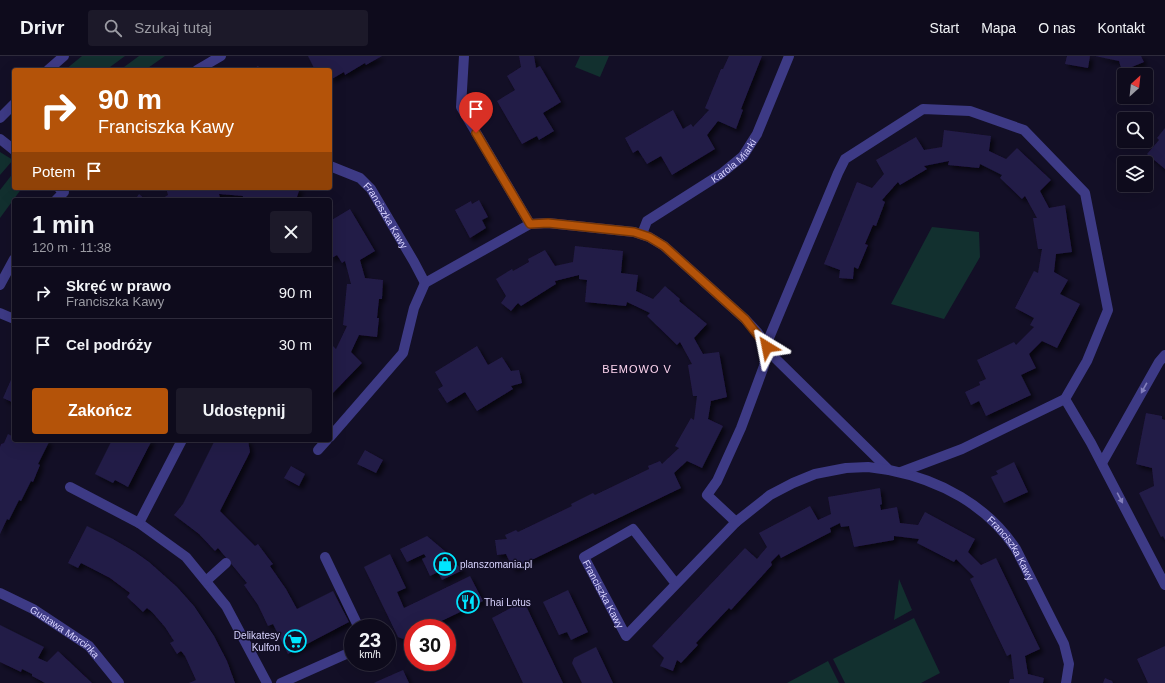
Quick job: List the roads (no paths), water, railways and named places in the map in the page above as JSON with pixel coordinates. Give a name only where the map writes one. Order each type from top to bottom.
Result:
[{"type":"street","points":[[50,68],[64,56]]},
{"type":"street","points":[[200,68],[221,56]]},
{"type":"street","points":[[464,56],[461,107],[530,224]]},
{"type":"street","name":"Karola Miarki","points":[[642,234],[647,221],[721,174],[743,156],[757,134],[788,56]]},
{"type":"street","points":[[0,118],[12,106]]},
{"type":"street","points":[[736,522],[707,495],[717,481],[741,428],[764,366],[769,338],[845,159],[923,109],[970,111],[1024,130],[1085,193],[1108,310],[1087,361],[1066,400],[962,449],[901,472]]},
{"type":"street","points":[[0,139],[12,148]]},
{"type":"street","name":"Franciszka Kawy","points":[[332,167],[360,178],[371,189],[414,262],[425,284]]},
{"type":"street","points":[[332,435],[403,353],[414,308],[425,284],[530,224],[548,223],[642,234],[664,246],[752,326],[776,360],[889,470]]},
{"type":"street","points":[[0,285],[12,262]]},
{"type":"street","points":[[0,313],[12,318]]},
{"type":"street","points":[[1102,463],[1159,362],[1165,355]]},
{"type":"street","points":[[1066,400],[1102,463],[1165,585]]},
{"type":"street","points":[[139,523],[181,442]]},
{"type":"street","points":[[318,450],[325,442]]},
{"type":"street","name":"Franciszka Kawy","points":[[676,584],[633,529],[584,557],[626,636],[736,522],[770,495],[815,474],[846,468],[868,467],[901,472],[937,484],[971,502],[986,514],[1008,536],[1064,644],[1069,664],[1066,683]]},
{"type":"street","points":[[70,487],[139,523],[186,556],[226,606],[267,683]]},
{"type":"street","points":[[325,557],[355,619]]},
{"type":"street","points":[[206,581],[226,563]]},
{"type":"street","name":"Gustawa Morcinka","points":[[0,593],[33,609],[88,646],[119,683]]},
{"type":"street","points":[[281,683],[344,655]]},
{"type":"place","name":"planszomania.pl","points":[[445,564]]},
{"type":"place","name":"Thai Lotus","points":[[468,602]]},
{"type":"place","name":"Delikatesy Kulfon","points":[[295,641]]},
{"type":"district","name":"BEMOWO V","points":[[637,369]]}]
